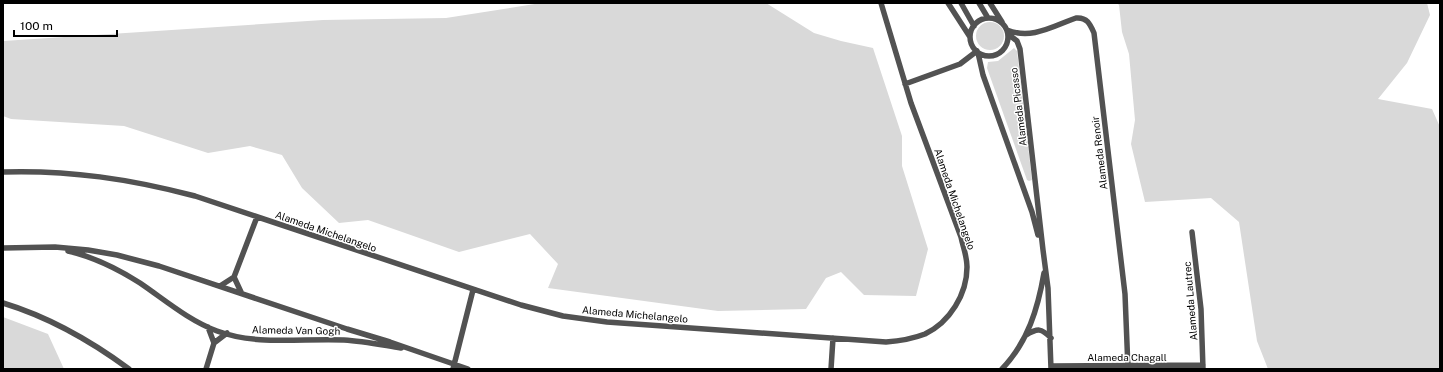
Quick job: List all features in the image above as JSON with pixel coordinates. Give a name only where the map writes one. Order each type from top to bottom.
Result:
[{"type":"street","name":"Alameda Michelangelo","points":[[3,172],[49,172],[78,174],[132,181],[195,196],[473,290],[545,312],[582,319],[886,342],[901,341],[926,333],[945,319],[958,303],[963,292],[966,278],[966,254],[905,84],[881,3]]},
{"type":"street","name":"Alameda Picasso","points":[[948,3],[970,37],[972,46],[977,52],[983,75],[1023,185],[1043,250]]},
{"type":"street","points":[[961,3],[974,26]]},
{"type":"street","points":[[979,3],[988,18]]},
{"type":"street","name":"Alameda Picasso","points":[[990,3],[1008,32],[1017,41],[1020,49],[1050,305],[1051,368]]},
{"type":"street","points":[[970,37],[974,26],[978,22],[988,18],[1004,24]]},
{"type":"street","name":"Alameda Renoir","points":[[1008,32],[1020,34],[1033,33],[1076,18],[1081,18],[1089,22],[1094,34],[1125,294],[1128,367]]},
{"type":"street","points":[[905,84],[960,64],[977,52],[985,56],[996,55],[1006,47],[1008,42],[1008,32]]},
{"type":"street","points":[[1023,185],[1029,187],[1036,183]]},
{"type":"street","points":[[220,286],[234,277],[257,217]]},
{"type":"street","name":"Alameda Lautrec","points":[[1192,232],[1201,309],[1203,367]]},
{"type":"street","name":"Alameda Van Gogh","points":[[3,248],[55,247],[118,255],[159,266],[241,292],[413,350],[454,367],[468,369]]},
{"type":"street","name":"Alameda Van Gogh","points":[[55,247],[74,252],[114,268],[139,283],[190,318],[218,331],[262,340],[346,340],[413,350]]},
{"type":"street","points":[[114,268],[114,261],[118,255]]},
{"type":"street","name":"Alameda Picasso","points":[[1002,369],[1016,352],[1026,335],[1039,300],[1045,268]]},
{"type":"street","points":[[234,277],[241,292]]},
{"type":"street","points":[[454,367],[473,290]]},
{"type":"street","points":[[3,303],[37,315],[66,329],[105,352],[129,369]]},
{"type":"street","points":[[208,326],[214,343]]},
{"type":"street","points":[[346,340],[348,336],[347,329]]},
{"type":"street","points":[[1026,335],[1040,330],[1046,333],[1050,338]]},
{"type":"street","points":[[206,369],[214,343],[227,333]]},
{"type":"street","points":[[831,369],[833,338]]},
{"type":"street","name":"Alameda Chagall","points":[[1051,368],[1203,367]]},
{"type":"shaded area","points":[[541,3],[766,3],[814,33],[873,48],[902,136],[902,166],[928,249],[916,296],[864,295],[841,272],[826,278],[806,309],[718,311],[548,288],[558,264],[530,234],[459,252],[368,220],[339,223],[302,188],[282,155],[250,146],[208,153],[124,126],[11,119],[3,116],[3,41],[323,20],[446,18]]},
{"type":"shaded area","points":[[1117,3],[1427,3],[1430,15],[1407,63],[1378,99],[1432,109],[1440,127],[1440,369],[1268,369],[1257,341],[1239,222],[1211,198],[1145,202],[1131,144],[1135,120],[1129,54],[1122,32],[1119,5]]},
{"type":"shaded area","points":[[990,22],[996,23],[1000,26],[1003,30],[1003,42],[1000,46],[996,49],[990,50],[984,49],[980,46],[977,42],[976,36],[977,30],[980,26],[984,23]]},
{"type":"shaded area","points":[[1014,48],[1017,51],[1032,180],[1029,181],[1027,180],[987,68],[988,62],[998,61]]},
{"type":"shaded area","points":[[3,317],[48,334],[64,369],[3,369]]}]
